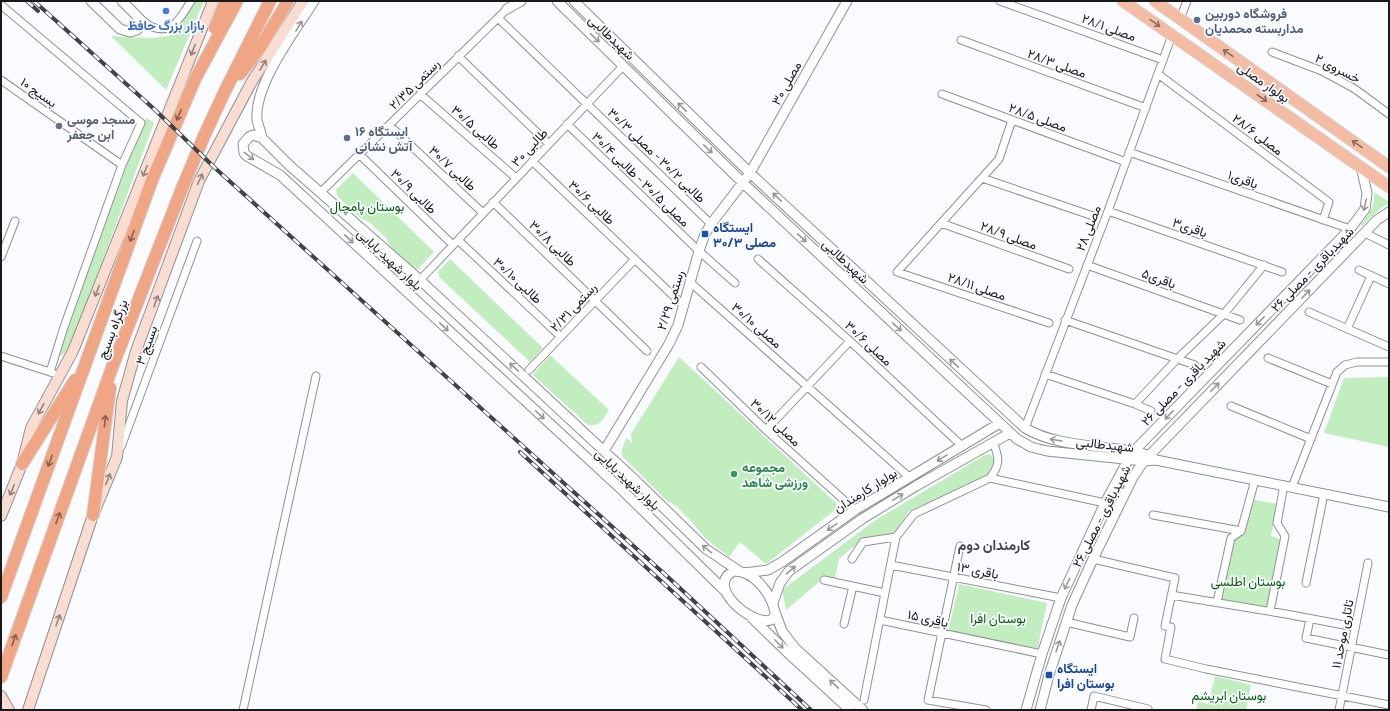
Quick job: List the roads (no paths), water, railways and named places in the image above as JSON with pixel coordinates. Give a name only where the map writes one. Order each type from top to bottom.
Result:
[{"type":"highway","points":[[195,79],[226,1]]},
{"type":"highway","name":"بزرگراه بسیج","points":[[1,597],[152,180],[195,79],[237,1]]},
{"type":"highway","name":"بزرگراه بسیج","points":[[1,677],[113,365],[180,191],[204,136],[270,1]]},
{"type":"highway","points":[[224,94],[261,46],[288,1]]},
{"type":"highway","points":[[22,464],[88,359]]},
{"type":"highway","points":[[93,515],[113,365]]},
{"type":"main road","points":[[1,516],[22,464],[31,428],[54,374],[73,351],[213,1]]},
{"type":"main road","points":[[28,710],[93,515],[117,456],[122,401],[136,351],[199,181],[251,83],[303,1]]},
{"type":"main road","name":"بولوار مصلی","points":[[1123,1],[1389,187]]},
{"type":"main road","name":"بولوار مصلی","points":[[1155,1],[1389,167]]},
{"type":"main road","points":[[1,696],[9,710]]},
{"type":"street","points":[[91,1],[120,29],[130,32],[137,30],[140,24],[136,15]]},
{"type":"street","points":[[122,1],[151,27],[166,29],[176,23],[190,1]]},
{"type":"street","points":[[262,138],[257,120],[260,96],[270,72],[314,1]]},
{"type":"street","points":[[507,9],[513,1]]},
{"type":"street","points":[[507,9],[521,1]]},
{"type":"street","name":"شهیدطالبی","points":[[557,1],[688,130],[747,178],[1024,428],[1036,435],[1050,439],[1134,451],[1150,459]]},
{"type":"street","name":"شهیدطالبی","points":[[574,1],[696,120],[747,178],[1017,439],[1031,447],[1047,451],[1128,460],[1150,459],[1389,507]]},
{"type":"street","name":"مصلی ۳۰","points":[[747,178],[847,1]]},
{"type":"street","name":"مصلی ۲۸/۱","points":[[1000,1],[1163,60]]},
{"type":"street","points":[[1180,19],[1187,1]]},
{"type":"street","points":[[1,5],[141,123],[122,165],[64,327],[54,374],[1,356]]},
{"type":"street","name":"رستمی ۲/۳۵","points":[[321,192],[507,9]]},
{"type":"street","points":[[575,19],[583,10]]},
{"type":"street","name":"طالبی ۳۰/۲ - مصلی ۳۰/۳","points":[[498,18],[711,224]]},
{"type":"street","name":"مصلی ۲۸","points":[[1024,428],[1108,211],[1172,35]]},
{"type":"street","name":"مصلی ۲۸/۳","points":[[961,40],[1146,108]]},
{"type":"street","name":"خسروی ۲","points":[[1272,52],[1322,71],[1355,89],[1389,114]]},
{"type":"street","points":[[458,56],[548,144]]},
{"type":"street","name":"طالبی ۳۰","points":[[420,280],[623,66]]},
{"type":"street","name":"مصلی ۲۸/۶","points":[[1158,74],[1329,202],[1323,220]]},
{"type":"street","name":"بسیج ۱۰","points":[[1,80],[122,165]]},
{"type":"street","name":"طالبی ۳۰/۵","points":[[420,94],[516,178]]},
{"type":"street","name":"مصلی ۲۸/۵","points":[[942,94],[1126,162]]},
{"type":"street","points":[[688,130],[696,120]]},
{"type":"street","points":[[941,223],[999,159],[1012,120]]},
{"type":"street","name":"مصلی ۳۰/۵ - طالبی ۳۰/۴","points":[[567,124],[699,251],[735,283]]},
{"type":"street","name":"طالبی ۳۰/۷","points":[[389,125],[484,213]]},
{"type":"street","name":"بلوار شهید بابایی","points":[[726,592],[622,490],[280,175],[247,156],[244,153],[243,148],[245,140],[253,135],[262,138],[289,165],[420,280],[604,451],[706,549],[758,582],[769,595],[774,608]]},
{"type":"street","name":"باقری۱","points":[[1129,152],[1350,229]]},
{"type":"street","name":"طالبی ۳۰/۹","points":[[359,154],[455,242]]},
{"type":"street","name":"طالبی ۳۰/۶","points":[[532,162],[684,306]]},
{"type":"street","name":"شهید باقری - مصلی ۲۶","points":[[1026,710],[1042,654],[1061,598],[1105,503],[1128,460],[1134,451],[1350,229],[1365,209],[1367,193],[1361,167]]},
{"type":"street","name":"رستمی ۲/۲۹","points":[[604,451],[669,344],[678,326],[705,234],[747,178]]},
{"type":"street","points":[[982,178],[1092,216]]},
{"type":"street","name":"طالبی ۳۰/۸","points":[[493,202],[647,351]]},
{"type":"street","name":"باقری۳","points":[[1108,211],[1282,272]]},
{"type":"street","name":"شهیدباقری - مصلی ۲۶","points":[[1040,710],[1049,675],[1072,605],[1133,477],[1377,220],[1389,212]]},
{"type":"street","points":[[1,257],[15,222]]},
{"type":"street","name":"مصلی ۲۸/۹","points":[[941,223],[1069,269]]},
{"type":"street","name":"مصلی ۲۸/۱۱","points":[[941,223],[897,272],[1049,323]]},
{"type":"street","points":[[1365,233],[1389,245]]},
{"type":"street","name":"بسیج ۳","points":[[117,456],[197,241]]},
{"type":"street","name":"طالبی ۳۰/۱۰","points":[[455,242],[561,337]]},
{"type":"street","name":"رستمی ۲/۳۱","points":[[529,370],[635,259]]},
{"type":"street","name":"مصلی ۳۰/۶","points":[[758,259],[850,341],[962,446]]},
{"type":"street","name":"باقری۵","points":[[1087,265],[1240,320]]},
{"type":"street","points":[[1135,404],[1177,359],[1224,314],[1264,265]]},
{"type":"street","points":[[1359,270],[1389,284]]},
{"type":"street","points":[[1347,329],[1371,276]]},
{"type":"street","name":"مصلی ۳۰/۱۰","points":[[690,282],[909,477]]},
{"type":"street","points":[[1309,312],[1389,347]]},
{"type":"street","points":[[1065,320],[1195,365]]},
{"type":"street","points":[[766,430],[850,341]]},
{"type":"street","points":[[1268,358],[1332,384]]},
{"type":"street","points":[[1270,611],[1285,536],[1277,523],[1288,486],[1311,439],[1337,372],[1345,365],[1357,362],[1389,362]]},
{"type":"street","name":"مصلی ۳۰/۱۲","points":[[701,367],[766,430],[855,510]]},
{"type":"street","points":[[1045,374],[1135,404],[1151,411]]},
{"type":"street","points":[[243,710],[316,376]]},
{"type":"street","points":[[1231,406],[1311,439]]},
{"type":"street","name":"بولوار کارمندان","points":[[741,572],[768,570],[782,562],[855,510],[1000,423]]},
{"type":"street","name":"بولوار کارمندان","points":[[774,608],[780,583],[789,571],[862,519],[1010,432]]},
{"type":"street","points":[[864,700],[896,537],[914,514],[990,478],[997,470],[998,455],[993,442]]},
{"type":"street","points":[[990,478],[1105,503]]},
{"type":"street","points":[[1217,602],[1231,538],[1241,531],[1255,480]]},
{"type":"street","points":[[1306,583],[1324,494]]},
{"type":"street","points":[[1153,515],[1241,531]]},
{"type":"street","points":[[852,559],[863,542],[896,537]]},
{"type":"street","points":[[960,546],[928,700],[986,710]]},
{"type":"street","points":[[1093,559],[1175,578],[1165,626],[1171,627],[1165,658],[1206,668],[1389,705]]},
{"type":"street","name":"تاتاری موحد ۱۱","points":[[1338,710],[1368,562]]},
{"type":"street","name":"باقری ۱۳","points":[[891,565],[1061,598]]},
{"type":"street","points":[[741,572],[729,574],[725,578],[724,582],[726,592],[737,606],[751,617],[850,710]]},
{"type":"street","points":[[824,580],[885,593]]},
{"type":"street","points":[[844,624],[853,586]]},
{"type":"street","points":[[1171,595],[1355,627]]},
{"type":"street","points":[[1061,598],[1072,605]]},
{"type":"street","points":[[751,617],[769,621],[774,618],[774,608]]},
{"type":"street","points":[[774,608],[782,631],[795,648],[863,710]]},
{"type":"street","points":[[1066,622],[1130,637],[1134,618]]},
{"type":"street","points":[[1310,618],[1306,638],[1389,654]]},
{"type":"street","name":"باقری ۱۵","points":[[880,620],[1042,654]]},
{"type":"street","points":[[1091,710],[1094,696],[1148,709],[1147,710]]},
{"type":"railway","points":[[27,1],[38,11]]},
{"type":"railway","points":[[34,1],[153,108],[215,168],[669,578],[811,710]]},
{"type":"railway","points":[[520,452],[802,710]]},
{"type":"place","name":"بازار بزرگ حافظ","points":[[166,11]]},
{"type":"place","name":"فروشگاه دوربین مداربسته محمدیان","points":[[1197,20]]},
{"type":"place","name":"مسجد موسی ابن جعفر","points":[[59,126]]},
{"type":"place","name":"ایستگاه ۱۶ آتش نشانی","points":[[347,138]]},
{"type":"place","name":"ایستگاه مصلی ۳۰/۳","points":[[705,234]]},
{"type":"place","name":"مجموعه ورزشی شاهد","points":[[734,474]]},
{"type":"place","name":"ایستگاه بوستان افرا","points":[[1049,675]]},
{"type":"district","name":"کارمندان دوم","points":[[994,545]]},
{"type":"park label","name":"بوستان پامچال","points":[[367,206]]},
{"type":"park label","name":"بوستان اطلسی","points":[[1248,581]]},
{"type":"park label","name":"بوستان افرا","points":[[998,618]]},
{"type":"park label","name":"بوستان ابریشم","points":[[1229,695]]}]
